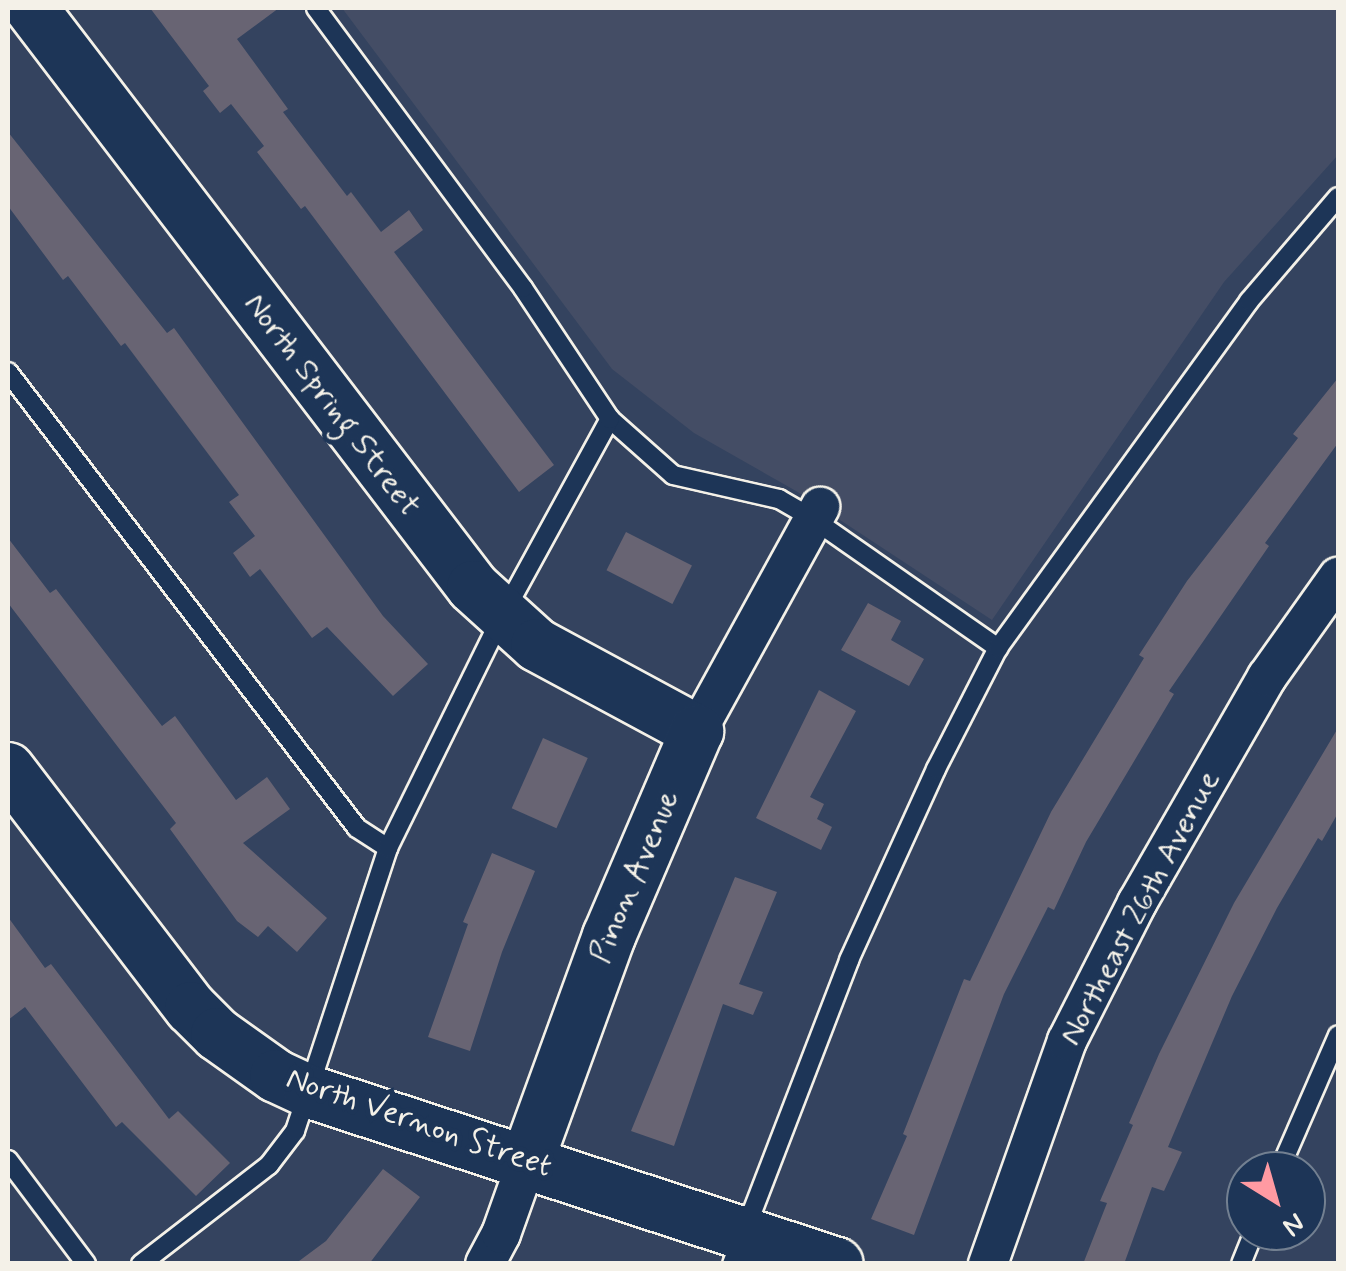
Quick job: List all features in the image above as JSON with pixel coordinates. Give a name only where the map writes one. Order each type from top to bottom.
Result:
[{"type":"street","name":"North Spring Street","points":[[31,8],[444,554],[502,616],[565,662],[697,731]]},
{"type":"street","name":"Pinon Avenue","points":[[485,1264],[501,1234],[608,936],[697,731],[817,513]]},
{"type":"street","name":"Northeast 26th Avenue","points":[[988,1264],[1067,1041],[1102,972],[1266,677],[1338,576]]},
{"type":"street","name":"North Vernon Street","points":[[8,769],[191,1008],[245,1055],[310,1092],[528,1161],[736,1247],[837,1264]]},
{"type":"lane","points":[[316,8],[524,288],[610,420],[673,475],[779,499],[817,513],[998,648]]},
{"type":"lane","points":[[736,1247],[849,960],[936,769],[998,648],[1249,300],[1338,197]]},
{"type":"lane","points":[[8,372],[357,828],[388,848]]},
{"type":"lane","points":[[141,1264],[269,1165],[295,1130],[388,848],[502,616],[610,420]]},
{"type":"lane","points":[[1288,1151],[1338,1035]]},
{"type":"lane","points":[[8,1160],[86,1264]]},
{"type":"shaded area","points":[[342,8],[1338,8],[1338,155],[1224,282],[992,620],[796,491],[694,433],[612,369]]},
{"type":"building","points":[[150,8],[279,8],[237,39],[288,109],[283,112],[347,196],[351,192],[381,232],[409,210],[423,230],[394,252],[554,465],[519,492],[305,206],[301,209],[257,152],[264,146],[231,104],[220,113],[203,91],[209,86]]},
{"type":"building","points":[[8,132],[167,333],[174,328],[383,616],[428,664],[393,696],[327,627],[312,638],[260,569],[250,577],[233,553],[255,536],[229,502],[239,495],[125,343],[121,346],[68,276],[63,280],[8,206]]},
{"type":"building","points":[[1338,378],[1338,443],[1265,543],[1269,546],[1169,691],[1174,694],[1086,842],[1054,910],[1048,907],[1004,994],[914,1235],[871,1219],[907,1136],[903,1134],[964,979],[970,981],[1051,812],[1144,658],[1139,655],[1187,581],[1298,438],[1293,434]]},
{"type":"building","points":[[626,532],[692,566],[672,604],[606,570]]},
{"type":"building","points":[[8,538],[50,593],[56,589],[162,726],[175,716],[236,800],[267,777],[290,809],[243,843],[327,918],[297,952],[268,926],[258,937],[237,921],[170,829],[176,823],[8,603]]},
{"type":"building","points":[[868,603],[901,621],[891,640],[924,659],[909,686],[841,650]]},
{"type":"building","points":[[819,690],[856,711],[810,797],[824,804],[817,819],[832,827],[821,850],[756,818]]},
{"type":"building","points":[[1338,728],[1338,813],[1322,841],[1318,838],[1277,908],[1232,996],[1168,1147],[1182,1152],[1164,1191],[1152,1187],[1124,1264],[1083,1264],[1107,1203],[1100,1201],[1159,1054],[1234,903]]},
{"type":"building","points":[[543,738],[588,758],[556,828],[512,808]]},
{"type":"building","points":[[492,853],[535,871],[502,952],[470,1051],[428,1037],[468,924],[463,922]]},
{"type":"building","points":[[735,877],[777,892],[739,984],[763,992],[753,1015],[723,1004],[674,1146],[631,1131]]},
{"type":"building","points":[[8,917],[45,968],[51,964],[169,1119],[178,1111],[230,1163],[196,1196],[122,1122],[116,1127],[25,1007],[8,1020]]},
{"type":"building","points":[[383,1169],[420,1197],[369,1264],[295,1264],[326,1241]]}]
